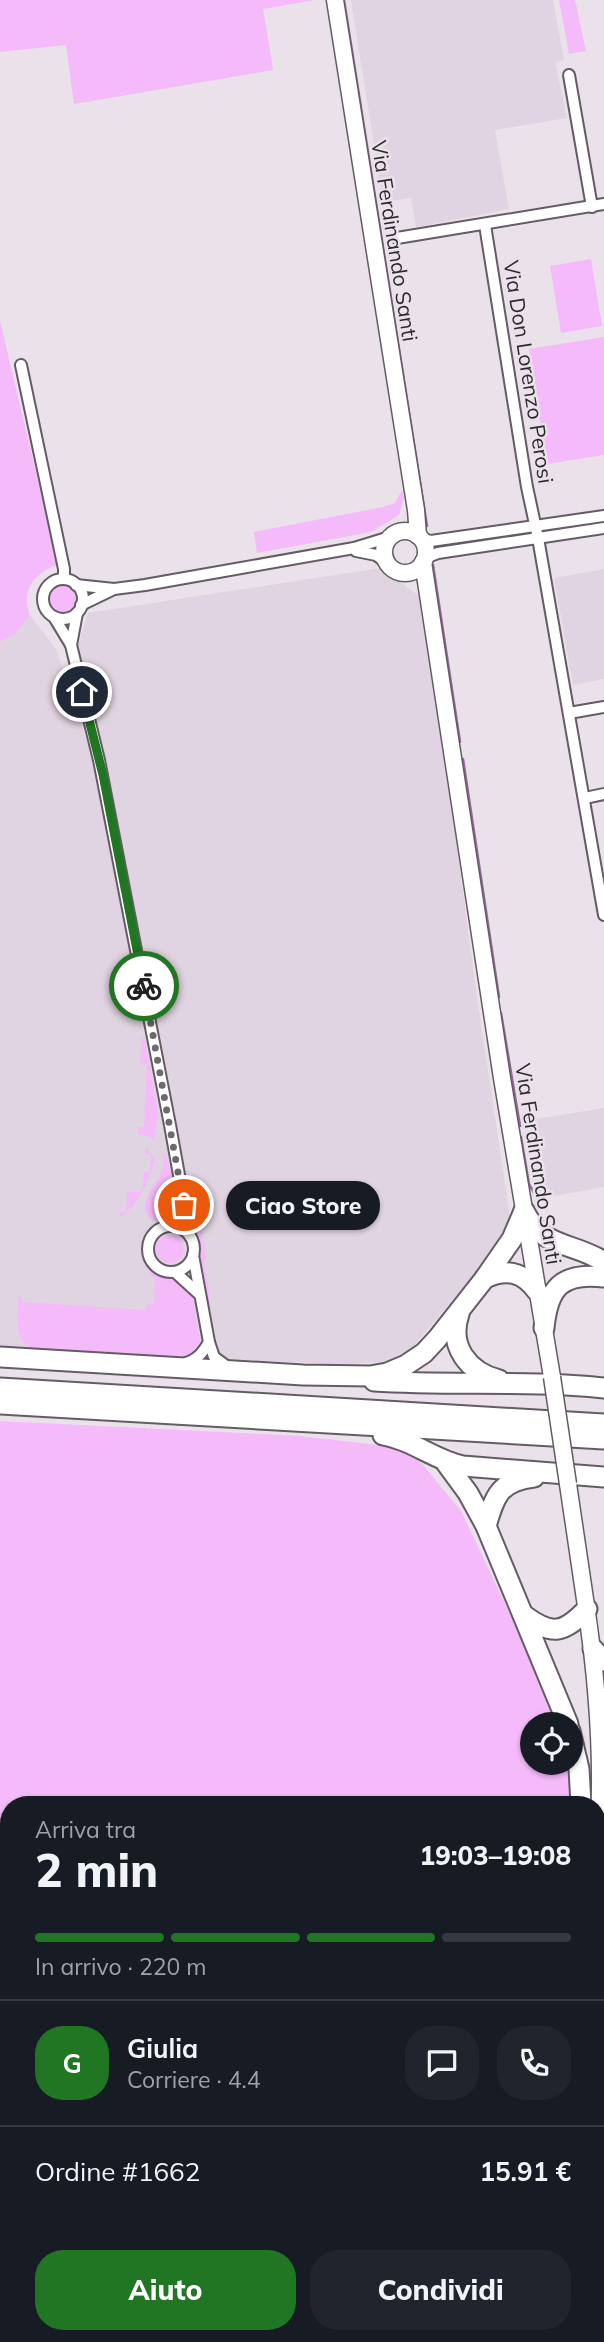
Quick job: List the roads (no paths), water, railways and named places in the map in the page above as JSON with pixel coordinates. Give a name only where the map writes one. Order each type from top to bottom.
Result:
[{"type":"highway","points":[[524,1211],[541,1236],[604,1262]]},
{"type":"highway","points":[[303,1375],[370,1376],[387,1373],[424,1353],[485,1278],[516,1233],[524,1211]]},
{"type":"highway","points":[[485,1278],[500,1272],[514,1273],[525,1277],[537,1291]]},
{"type":"highway","points":[[544,1328],[552,1292],[575,1278],[604,1277]]},
{"type":"highway","points":[[461,1310],[456,1322],[456,1341],[468,1363],[484,1376],[517,1383]]},
{"type":"highway","points":[[0,1357],[397,1382],[600,1386]]},
{"type":"highway","points":[[0,1388],[604,1424]]},
{"type":"highway","points":[[0,1404],[604,1439]]},
{"type":"highway","points":[[353,1424],[364,1431],[414,1443],[446,1462],[561,1479]]},
{"type":"highway","points":[[446,1462],[468,1493],[486,1526],[563,1712]]},
{"type":"highway","points":[[486,1526],[492,1504],[501,1489],[517,1479],[604,1477]]},
{"type":"highway","points":[[525,1616],[540,1628],[553,1630],[564,1628],[586,1609]]},
{"type":"highway","points":[[579,1775],[581,1796]]},
{"type":"main road","name":"Via Ferdinando Santi","points":[[335,0],[420,538]]},
{"type":"main road","name":"Via Ferdinando Santi","points":[[394,534],[404,526],[409,512],[411,489]]},
{"type":"main road","points":[[406,573],[415,570],[424,560],[425,546],[420,538],[410,531],[394,534],[384,551],[387,563],[394,570],[406,573],[428,594]]},
{"type":"main road","name":"Via Ferdinando Santi","points":[[424,560],[552,1377],[561,1479],[586,1609],[599,1655],[604,1742],[603,1796]]},
{"type":"street","points":[[397,238],[598,206],[569,75]]},
{"type":"street","name":"Via Don Lorenzo Perosi","points":[[485,225],[518,433],[584,798],[600,861],[604,915]]},
{"type":"street","points":[[21,365],[64,579]]},
{"type":"street","points":[[420,538],[431,541],[604,516]]},
{"type":"street","points":[[424,560],[604,528]]},
{"type":"street","points":[[234,1371],[223,1366],[214,1357],[209,1342],[199,1294],[194,1248],[105,789],[71,645],[54,617],[45,609],[44,591],[52,582],[64,579],[76,585],[114,589],[354,548],[394,534]]},
{"type":"street","points":[[329,551],[368,552],[387,563]]},
{"type":"street","points":[[71,645],[82,597],[76,585]]},
{"type":"street","points":[[54,617],[66,619],[114,589]]},
{"type":"street","points":[[569,713],[604,707]]},
{"type":"street","points":[[584,798],[604,794]]},
{"type":"street","points":[[184,1205],[171,1226],[154,1234],[149,1241],[148,1253],[156,1267],[175,1272],[187,1265],[193,1255]]},
{"type":"street","points":[[171,1226],[190,1236]]},
{"type":"street","points":[[175,1272],[199,1294]]},
{"type":"street","points":[[174,1367],[193,1362],[209,1342]]},
{"type":"waterway","points":[[344,0],[427,526]]},
{"type":"waterway","points":[[433,565],[460,742]]},
{"type":"waterway","points":[[463,759],[499,997]]},
{"type":"waterway","points":[[501,1013],[520,1126]]},
{"type":"waterway","points":[[521,1137],[529,1184],[534,1193]]},
{"type":"place","name":"Ciao Store","points":[[184,1205]]}]
